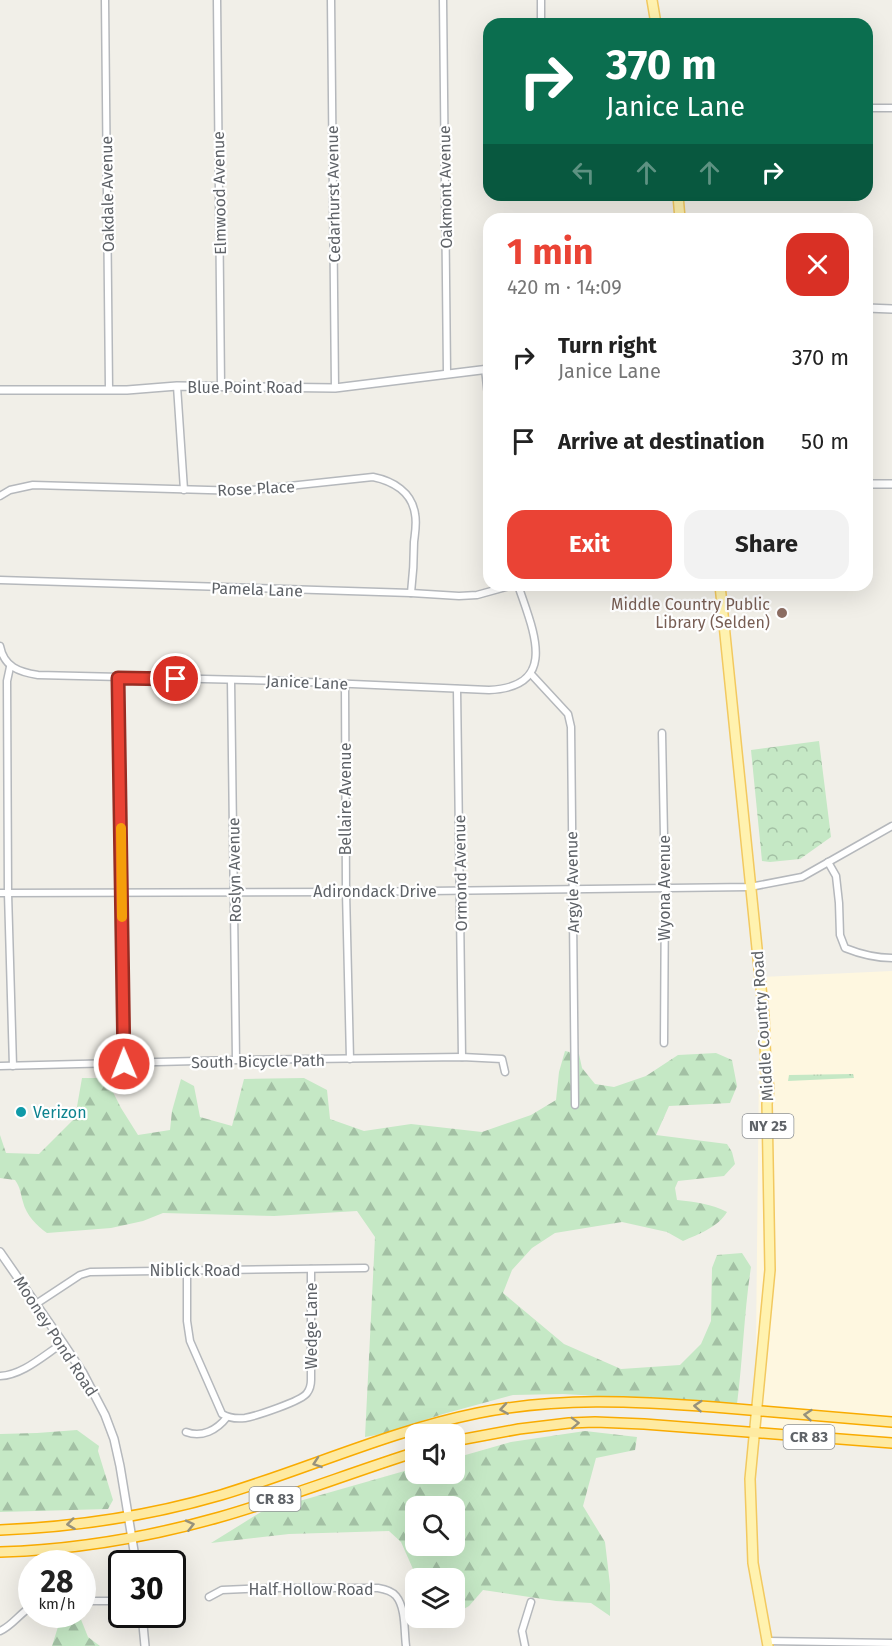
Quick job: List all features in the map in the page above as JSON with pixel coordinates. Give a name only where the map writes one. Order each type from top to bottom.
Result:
[{"type":"highway","name":"CR 83","points":[[0,1530],[64,1525],[129,1516],[220,1495],[452,1419],[560,1402],[618,1401],[892,1422]]},
{"type":"highway","name":"CR 83","points":[[465,1439],[519,1428],[578,1423],[632,1424],[892,1443]]},
{"type":"highway","name":"CR 83","points":[[0,1552],[133,1538],[223,1516],[405,1456]]},
{"type":"main road","points":[[652,0],[655,18]]},
{"type":"main road","name":"Middle Country Road","points":[[721,591],[764,1017],[769,1088],[767,1104],[770,1270],[750,1479],[753,1563],[768,1644]]},
{"type":"street","name":"Oakdale Avenue","points":[[105,0],[109,389]]},
{"type":"street","name":"Elmwood Avenue","points":[[217,0],[221,386]]},
{"type":"street","name":"Cedarhurst Avenue","points":[[331,0],[335,388]]},
{"type":"street","name":"Oakmont Avenue","points":[[442,0],[447,374]]},
{"type":"street","points":[[541,0],[541,18]]},
{"type":"street","points":[[873,108],[892,108]]},
{"type":"street","points":[[873,308],[892,309]]},
{"type":"street","name":"Blue Point Road","points":[[0,390],[127,390],[177,386],[335,388],[483,370]]},
{"type":"street","points":[[177,386],[184,490]]},
{"type":"street","name":"Rose Place","points":[[0,496],[10,490],[33,484],[243,491],[373,477],[393,483],[402,490],[410,498],[416,514],[411,593]]},
{"type":"street","points":[[873,484],[892,484]]},
{"type":"street","name":"Pamela Lane","points":[[0,580],[459,596],[491,591]]},
{"type":"street","points":[[520,591],[536,640],[537,656],[531,674]]},
{"type":"street","points":[[0,646],[10,667],[7,681],[8,893],[13,1066]]},
{"type":"street","name":"Janice Lane","points":[[10,667],[24,673],[38,675],[505,690],[520,683],[531,674]]},
{"type":"street","name":"Argyle Avenue","points":[[531,674],[568,714],[571,728],[575,1105]]},
{"type":"street","points":[[118,678],[124,1064]]},
{"type":"street","name":"Roslyn Avenue","points":[[231,680],[236,1060]]},
{"type":"street","name":"Bellaire Avenue","points":[[345,684],[345,892],[350,1059]]},
{"type":"street","name":"Ormond Avenue","points":[[457,689],[462,1057]]},
{"type":"street","name":"Wyona Avenue","points":[[662,734],[665,888],[664,1043]]},
{"type":"street","name":"Adirondack Drive","points":[[0,893],[121,894],[750,887],[802,877],[892,826]]},
{"type":"street","points":[[828,862],[836,876],[840,935],[845,948],[880,958],[892,958]]},
{"type":"street","name":"South Bicycle Path","points":[[0,1066],[462,1057],[502,1059],[505,1072]]},
{"type":"street","name":"Mooney Pond Road","points":[[0,1252],[63,1343],[91,1388],[109,1426],[120,1466],[134,1550]]},
{"type":"street","name":"Niblick Road","points":[[36,1304],[80,1275],[90,1272],[365,1268]]},
{"type":"street","name":"Wedge Lane","points":[[227,1417],[244,1418],[286,1404],[308,1393],[311,1380],[311,1269]]},
{"type":"street","points":[[186,1432],[195,1434],[212,1431],[227,1417],[222,1414],[190,1341],[187,1270]]},
{"type":"street","points":[[0,1376],[26,1368],[63,1343]]},
{"type":"street","name":"Half Hollow Road","points":[[209,1597],[222,1590],[378,1588],[392,1592],[397,1597],[406,1646]]},
{"type":"street","points":[[525,1646],[522,1631],[531,1602]]},
{"type":"street","points":[[0,1631],[7,1628],[18,1616]]},
{"type":"street","points":[[144,1628],[146,1646]]},
{"type":"street","points":[[768,1644],[892,1643]]},
{"type":"shaded area","points":[[892,971],[892,1443],[755,1433],[760,977]]},
{"type":"green space","points":[[819,741],[831,837],[800,859],[762,861],[751,750]]},
{"type":"green space","points":[[565,1051],[579,1054],[582,1068],[595,1084],[614,1087],[646,1076],[678,1055],[716,1053],[732,1060],[737,1086],[730,1103],[669,1106],[656,1135],[727,1144],[735,1164],[724,1176],[678,1181],[675,1188],[677,1200],[721,1209],[727,1212],[723,1217],[702,1233],[683,1241],[667,1232],[622,1222],[555,1233],[532,1248],[512,1270],[503,1293],[564,1344],[621,1369],[680,1365],[701,1344],[711,1321],[712,1268],[717,1255],[742,1253],[751,1267],[737,1404],[563,1394],[513,1395],[365,1437],[375,1237],[357,1211],[274,1216],[163,1213],[143,1221],[111,1228],[47,1233],[29,1216],[15,1180],[0,1178],[0,1135],[6,1153],[39,1154],[75,1118],[82,1078],[106,1078],[138,1135],[170,1130],[172,1111],[181,1079],[194,1086],[200,1117],[232,1126],[244,1079],[304,1078],[327,1090],[330,1119],[364,1131],[411,1124],[482,1132],[531,1115],[556,1100],[559,1072]]},
{"type":"green space","points":[[853,1074],[854,1078],[788,1081],[789,1075]]},
{"type":"green space","points":[[77,1430],[99,1446],[98,1451],[113,1500],[108,1509],[0,1512],[0,1434]]},
{"type":"green space","points":[[585,1431],[637,1437],[635,1450],[596,1458],[583,1506],[605,1542],[610,1585],[610,1616],[591,1603],[556,1601],[483,1590],[465,1608],[465,1568],[413,1568],[407,1556],[465,1556],[465,1496],[405,1496],[405,1551],[401,1542],[389,1531],[289,1534],[211,1543],[261,1512],[405,1471],[405,1484],[465,1484],[465,1455],[511,1442]]},
{"type":"green space","points":[[58,1628],[84,1628],[88,1637],[100,1646],[52,1646]]},
{"type":"slow traffic","points":[[121,828],[122,917]]},
{"type":"place","name":"Middle Country Public Library (Selden)","points":[[782,613]]},
{"type":"place","name":"Verizon","points":[[21,1112]]},
{"type":"route","points":[[124,1064],[118,678],[176,679]]}]
